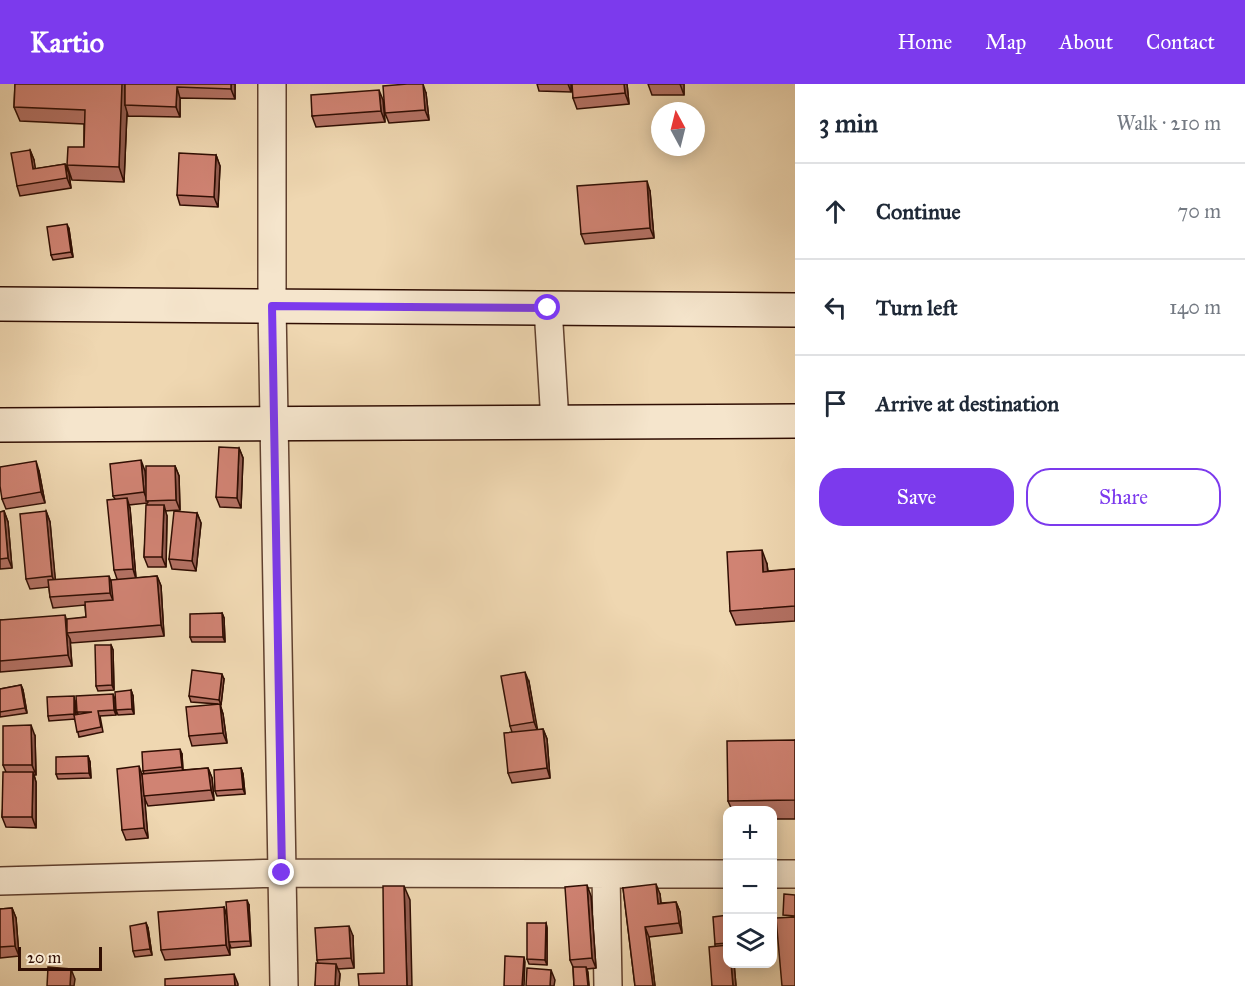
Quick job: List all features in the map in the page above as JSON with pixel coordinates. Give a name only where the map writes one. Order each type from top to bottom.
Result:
[{"type":"street","points":[[272,84],[272,306],[284,986]]},
{"type":"street","points":[[0,304],[795,310]]},
{"type":"street","points":[[548,308],[555,422]]},
{"type":"street","points":[[0,425],[795,421]]},
{"type":"street","points":[[0,881],[282,873],[723,874]]},
{"type":"street","points":[[606,874],[608,986]]},
{"type":"street","points":[[777,874],[795,874]]},
{"type":"building","points":[[15,84],[122,84],[119,167],[67,165],[68,147],[84,147],[85,110],[14,107]]},
{"type":"building","points":[[125,84],[231,84],[231,89],[177,87],[176,107],[125,105]]},
{"type":"building","points":[[423,84],[425,110],[385,113],[383,86]]},
{"type":"building","points":[[572,84],[624,84],[625,93],[573,98]]},
{"type":"building","points":[[379,90],[381,111],[312,116],[311,95]]},
{"type":"building","points":[[30,150],[33,169],[65,164],[67,178],[17,186],[11,153]]},
{"type":"building","points":[[179,153],[216,155],[214,197],[177,195]]},
{"type":"building","points":[[647,181],[650,228],[581,234],[577,186]]},
{"type":"building","points":[[67,224],[71,252],[51,255],[47,227]]},
{"type":"building","points":[[219,447],[239,448],[237,498],[216,497]]},
{"type":"building","points":[[141,460],[144,492],[113,496],[110,464]]},
{"type":"building","points":[[36,461],[41,492],[2,499],[0,467]]},
{"type":"building","points":[[146,466],[175,466],[176,500],[146,501]]},
{"type":"building","points":[[127,498],[133,569],[114,570],[107,500]]},
{"type":"building","points":[[146,505],[164,505],[162,557],[144,557]]},
{"type":"building","points":[[4,511],[8,558],[0,559],[0,512]]},
{"type":"building","points":[[46,511],[52,576],[26,579],[20,514]]},
{"type":"building","points":[[174,511],[197,513],[192,561],[169,559]]},
{"type":"building","points":[[762,550],[763,572],[795,569],[795,606],[730,611],[727,552]]},
{"type":"building","points":[[109,576],[110,593],[50,597],[48,580]]},
{"type":"building","points":[[157,576],[161,625],[67,633],[67,619],[86,617],[85,602],[113,600],[111,580]]},
{"type":"building","points":[[222,613],[223,637],[190,637],[190,614]]},
{"type":"building","points":[[65,615],[68,655],[0,661],[0,620]]},
{"type":"building","points":[[95,645],[111,645],[112,685],[96,686]]},
{"type":"building","points":[[192,670],[222,674],[219,700],[189,696]]},
{"type":"building","points":[[525,672],[534,722],[510,726],[501,676]]},
{"type":"building","points":[[21,685],[25,708],[0,712],[0,689]]},
{"type":"building","points":[[131,690],[132,709],[116,710],[115,692]]},
{"type":"building","points":[[113,694],[114,710],[98,711],[101,727],[77,732],[74,715],[92,712],[77,712],[76,696]]},
{"type":"building","points":[[74,696],[74,714],[48,716],[47,697]]},
{"type":"building","points":[[220,704],[223,733],[189,736],[186,707]]},
{"type":"building","points":[[31,725],[32,765],[3,765],[3,726]]},
{"type":"building","points":[[543,729],[547,768],[508,773],[504,733]]},
{"type":"building","points":[[795,740],[795,800],[728,801],[727,741]]},
{"type":"building","points":[[180,749],[182,767],[143,771],[142,752]]},
{"type":"building","points":[[88,756],[89,773],[56,774],[56,757]]},
{"type":"building","points":[[139,766],[144,828],[122,830],[117,769]]},
{"type":"building","points":[[208,768],[211,790],[144,796],[142,774]]},
{"type":"building","points":[[241,768],[243,789],[215,791],[214,770]]},
{"type":"building","points":[[3,772],[33,772],[32,817],[2,817]]},
{"type":"building","points":[[656,884],[658,904],[676,902],[679,923],[645,927],[653,986],[635,986],[623,888]]},
{"type":"building","points":[[587,885],[592,958],[570,960],[565,887]]},
{"type":"building","points":[[383,886],[404,886],[407,986],[359,986],[358,974],[384,973]]},
{"type":"building","points":[[784,894],[795,895],[795,916],[783,915]]},
{"type":"building","points":[[247,900],[250,941],[229,942],[226,902]]},
{"type":"building","points":[[224,907],[226,945],[161,950],[158,912]]},
{"type":"building","points":[[12,908],[15,946],[0,947],[0,909]]},
{"type":"building","points":[[723,916],[723,943],[715,944],[713,917]]},
{"type":"building","points":[[795,917],[795,986],[782,986],[777,918]]},
{"type":"building","points":[[146,923],[150,949],[133,951],[130,926]]},
{"type":"building","points":[[527,923],[546,923],[545,960],[527,959]]},
{"type":"building","points":[[349,926],[351,958],[317,960],[315,928]]},
{"type":"building","points":[[723,946],[723,968],[731,968],[733,986],[712,986],[709,947]]},
{"type":"building","points":[[505,956],[524,957],[522,986],[504,986]]},
{"type":"building","points":[[316,963],[336,964],[335,986],[315,986]]},
{"type":"building","points":[[48,967],[71,969],[70,986],[47,986]]},
{"type":"building","points":[[573,967],[586,967],[588,986],[574,986]]},
{"type":"building","points":[[527,968],[551,970],[550,986],[526,986]]},
{"type":"building","points":[[234,974],[235,986],[165,986],[165,979]]},
{"type":"route","points":[[282,873],[272,306],[548,308]]}]
